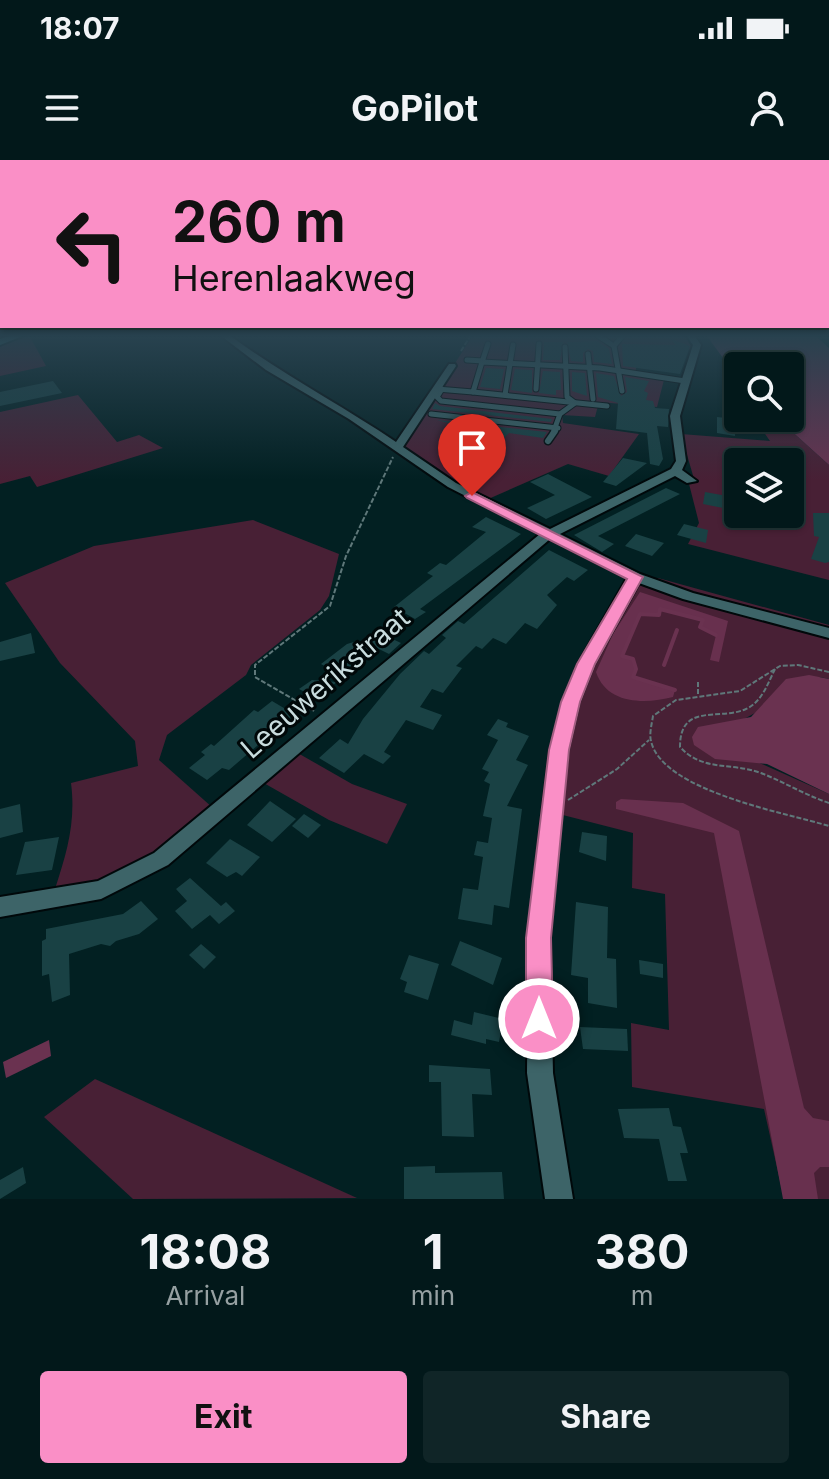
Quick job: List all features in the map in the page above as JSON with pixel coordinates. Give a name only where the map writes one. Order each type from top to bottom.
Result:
[{"type":"street","points":[[295,383],[352,417],[462,491],[635,577],[688,596],[829,633]]},
{"type":"street","points":[[397,449],[443,383]]},
{"type":"street","points":[[684,383],[675,416],[681,461],[676,471],[691,481]]},
{"type":"street","name":"Leeuwerikstraat","points":[[0,907],[101,890],[161,859],[548,533],[676,471]]},
{"type":"street","points":[[559,1199],[540,1073],[539,938],[552,805],[559,750],[571,702],[586,664],[635,577]]},
{"type":"lane","points":[[473,392],[476,383]]},
{"type":"lane","points":[[505,395],[507,383]]},
{"type":"lane","points":[[536,383],[536,389]]},
{"type":"lane","points":[[566,383],[567,397],[575,403]]},
{"type":"lane","points":[[591,383],[593,399]]},
{"type":"lane","points":[[621,383],[622,391]]},
{"type":"lane","points":[[575,403],[560,414],[441,401],[437,397],[440,389],[607,406]]},
{"type":"lane","points":[[431,414],[558,428]]},
{"type":"lane","points":[[548,441],[558,428],[560,414]]},
{"type":"path","points":[[328,719],[255,677],[255,665],[330,606],[346,556],[397,449]]},
{"type":"path","points":[[828,825],[688,781],[663,765],[649,740],[651,720],[673,701],[740,691],[775,668],[798,665],[829,672]]},
{"type":"path","points":[[775,668],[764,693],[746,709],[707,714],[686,723],[680,731],[680,747],[691,759],[702,764],[759,772],[801,794],[829,803]]},
{"type":"path","points":[[698,682],[698,696]]},
{"type":"path","points":[[552,805],[605,777],[649,740]]},
{"type":"shaded area","points":[[442,383],[663,383],[657,407],[599,402],[595,417],[562,415],[563,423],[639,434],[609,476],[568,464],[486,500],[401,448]]},
{"type":"shaded area","points":[[804,383],[829,383],[829,465],[792,432],[804,432]]},
{"type":"shaded area","points":[[78,395],[117,442],[139,435],[163,448],[37,487],[30,476],[0,484],[0,412]]},
{"type":"shaded area","points":[[764,432],[792,432],[829,465],[829,580],[688,544],[699,523],[688,480],[694,479],[681,434],[770,441]]},
{"type":"shaded area","points":[[253,520],[339,554],[329,596],[320,610],[251,665],[246,675],[167,735],[159,760],[213,808],[157,853],[111,880],[55,889],[69,837],[71,783],[138,766],[135,741],[60,663],[5,583],[94,546]]},
{"type":"shaded area","points":[[658,578],[829,625],[829,679],[820,677],[744,719],[755,761],[829,794],[829,1199],[784,1199],[764,1109],[632,1087],[631,1023],[669,1030],[665,894],[632,888],[633,833],[555,813],[578,698],[634,586]]},
{"type":"shaded area","points":[[640,592],[728,621],[719,662],[710,660],[716,635],[700,627],[702,620],[661,609],[659,615],[640,614],[622,656],[633,659],[636,669],[633,678],[675,690],[673,697],[651,701],[628,700],[609,691],[596,672],[613,634]]},
{"type":"shaded area","points":[[809,675],[829,679],[829,794],[767,764],[715,759],[694,745],[692,737],[698,727],[751,717],[786,679]]},
{"type":"shaded area","points":[[296,752],[352,784],[407,804],[387,844],[329,820],[262,782]]},
{"type":"shaded area","points":[[621,799],[683,803],[739,831],[804,1108],[813,1118],[829,1121],[829,1167],[820,1167],[814,1173],[818,1199],[783,1199],[714,833],[616,809],[616,802]]},
{"type":"shaded area","points":[[49,1040],[51,1056],[6,1078],[3,1062]]},
{"type":"shaded area","points":[[95,1079],[357,1198],[133,1199],[44,1117]]},
{"type":"building","points":[[55,383],[62,393],[0,406],[0,392]]},
{"type":"building","points":[[481,383],[501,383],[500,389],[480,387]]},
{"type":"building","points":[[512,383],[532,383],[532,393],[511,390]]},
{"type":"building","points":[[541,383],[561,383],[561,390],[556,390],[556,395],[539,393]]},
{"type":"building","points":[[572,383],[586,383],[587,396],[572,391]]},
{"type":"building","points":[[597,383],[617,383],[621,396],[627,392],[626,383],[648,383],[644,391],[648,393],[646,400],[653,401],[655,408],[669,409],[668,427],[657,426],[663,459],[659,466],[650,464],[647,433],[616,429],[618,403],[598,397]]},
{"type":"building","points":[[435,403],[552,419],[551,422],[432,409]]},
{"type":"building","points":[[717,417],[724,418],[724,432],[735,432],[735,436],[717,433]]},
{"type":"building","points":[[437,420],[547,432],[543,438],[509,433],[504,438]]},
{"type":"building","points":[[623,458],[647,463],[616,486],[603,482]]},
{"type":"building","points":[[548,474],[592,497],[546,519],[527,508],[555,495],[530,482]]},
{"type":"building","points":[[666,488],[680,494],[598,536],[614,544],[602,552],[574,535]]},
{"type":"building","points":[[705,492],[724,495],[724,508],[703,504]]},
{"type":"building","points":[[813,513],[829,513],[829,562],[811,559],[819,537],[814,536]]},
{"type":"building","points":[[486,517],[521,534],[420,609],[426,612],[415,619],[394,607],[433,576],[427,573],[440,563],[446,565],[486,532],[472,527]]},
{"type":"building","points":[[684,524],[708,530],[706,543],[677,535]]},
{"type":"building","points":[[636,534],[664,543],[652,556],[625,546]]},
{"type":"building","points":[[549,550],[588,570],[574,581],[567,577],[547,595],[557,605],[537,629],[525,623],[506,644],[493,638],[482,649],[476,646],[456,666],[462,668],[443,693],[432,689],[420,707],[442,715],[433,730],[406,720],[384,752],[391,756],[383,764],[364,754],[344,773],[319,758],[340,739],[348,744],[363,719],[400,674],[424,651],[429,654],[446,638],[442,635],[458,621],[464,624]]},
{"type":"building","points":[[31,633],[35,653],[0,661],[0,642]]},
{"type":"building","points":[[382,634],[401,643],[389,654],[369,644]]},
{"type":"building","points":[[357,641],[376,651],[354,670],[347,667],[339,674],[321,664],[347,644]]},
{"type":"building","points":[[312,680],[337,682],[316,698],[299,689]]},
{"type":"building","points":[[272,701],[294,714],[229,770],[222,768],[207,780],[189,768],[205,755],[201,752],[211,744],[214,746],[254,710],[258,712]]},
{"type":"building","points":[[498,719],[508,723],[506,727],[529,736],[516,760],[528,765],[507,806],[522,809],[509,908],[494,905],[492,925],[458,919],[463,888],[478,890],[483,857],[474,855],[477,841],[488,843],[492,818],[483,816],[490,784],[484,781],[489,772],[482,769],[498,740],[487,735]]},
{"type":"building","points":[[270,801],[296,819],[272,842],[247,825]]},
{"type":"building","points":[[20,804],[23,832],[0,838],[0,809]]},
{"type":"building","points":[[304,814],[321,825],[308,838],[292,826]]},
{"type":"building","points":[[582,832],[607,836],[606,861],[579,852]]},
{"type":"building","points":[[59,837],[52,870],[16,875],[25,842]]},
{"type":"building","points":[[230,839],[260,857],[242,876],[236,872],[227,877],[206,863]]},
{"type":"building","points":[[190,878],[221,906],[226,902],[235,911],[219,924],[210,915],[192,929],[175,911],[187,901],[176,889]]},
{"type":"building","points":[[141,901],[158,919],[139,934],[110,946],[101,944],[69,954],[70,995],[52,1002],[49,974],[42,976],[42,941],[46,939],[46,929],[123,914]]},
{"type":"building","points":[[576,902],[608,907],[607,958],[616,959],[617,1008],[588,1003],[588,978],[571,975]]},
{"type":"building","points":[[460,941],[502,958],[493,985],[451,965]]},
{"type":"building","points":[[201,944],[216,957],[204,969],[189,955]]},
{"type":"building","points":[[409,955],[439,964],[428,1000],[404,992],[407,982],[400,979]]},
{"type":"building","points":[[639,960],[663,964],[663,978],[640,974]]},
{"type":"building","points":[[474,1012],[503,1019],[499,1042],[486,1039],[486,1044],[451,1035],[454,1020],[472,1025]]},
{"type":"building","points":[[580,1027],[627,1029],[628,1051],[583,1049]]},
{"type":"building","points":[[429,1065],[490,1069],[492,1095],[472,1094],[474,1137],[442,1136],[441,1082],[429,1082]]},
{"type":"building","points":[[669,1108],[673,1126],[681,1127],[688,1153],[680,1153],[687,1181],[668,1181],[659,1139],[624,1138],[618,1109]]},
{"type":"building","points":[[435,1166],[435,1173],[502,1172],[504,1199],[404,1199],[404,1167]]},
{"type":"building","points":[[23,1167],[26,1183],[0,1199],[0,1180]]},
{"type":"waterway","points":[[675,690],[633,677],[636,669],[633,659],[622,656],[640,614],[659,615],[660,609],[703,620],[700,627],[716,635]]},
{"type":"waterway","points":[[664,665],[677,630]]},
{"type":"route","points":[[472,496],[635,577],[586,664],[571,702],[559,750],[539,938],[539,1019]]}]
